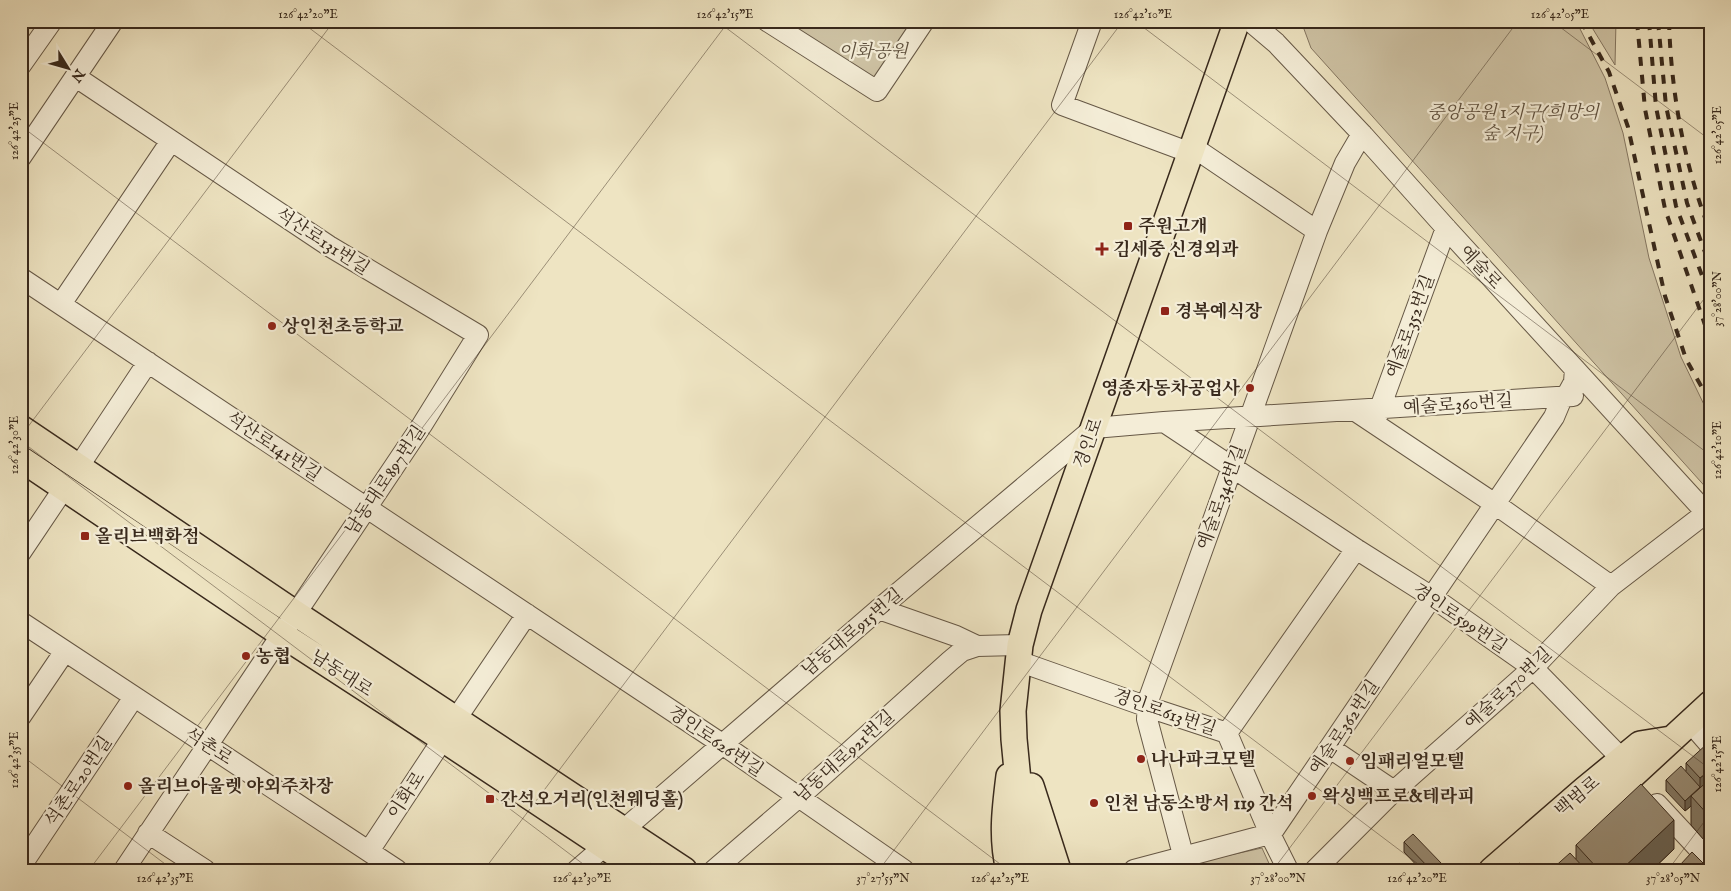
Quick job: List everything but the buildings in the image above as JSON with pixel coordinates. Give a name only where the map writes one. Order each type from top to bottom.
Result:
[{"type":"main road","name":"경인로","points":[[1034,870],[1019,791],[1013,711],[1019,653],[1029,610],[1237,21]]},
{"type":"main road","points":[[21,428],[79,466],[288,623]]},
{"type":"main road","points":[[21,459],[64,488],[288,623],[613,837],[684,870]]},
{"type":"main road","name":"백범로","points":[[1530,870],[1710,704]]},
{"type":"main road","name":"경인로","points":[[1009,870],[1004,841],[1004,823],[1014,739]]},
{"type":"main road","name":"경인로","points":[[1014,739],[1043,820],[1058,870]]},
{"type":"main road","name":"백범로","points":[[1492,870],[1640,744],[1671,739]]},
{"type":"main road","name":"백범로","points":[[1556,870],[1642,789],[1658,771],[1671,739]]},
{"type":"main road","points":[[613,837],[640,870]]},
{"type":"street","points":[[21,66],[52,21]]},
{"type":"street","points":[[21,158],[113,21]]},
{"type":"street","points":[[767,21],[876,91],[924,21]]},
{"type":"street","points":[[1092,21],[1062,105],[1192,150],[1317,231]]},
{"type":"street","name":"예술로","points":[[1250,21],[1276,43],[1362,134],[1708,515]]},
{"type":"street","name":"석산로131번길","points":[[76,77],[329,246],[478,335]]},
{"type":"street","name":"예술로346번길","points":[[1185,863],[1147,719],[1148,701],[1317,231],[1345,163],[1362,134]]},
{"type":"street","points":[[61,304],[171,141]]},
{"type":"street","name":"예술로352번길","points":[[1376,416],[1446,228]]},
{"type":"street","name":"석산로141번길","points":[[21,278],[527,614]]},
{"type":"street","name":"남동대로897번길","points":[[124,870],[422,425],[478,335]]},
{"type":"street","points":[[79,466],[148,362]]},
{"type":"street","name":"예술로362번길","points":[[1270,834],[1554,417],[1562,398],[1568,393],[1574,382],[1575,369]]},
{"type":"street","name":"예술로360번길","points":[[1164,422],[1354,410],[1376,416],[1597,393]]},
{"type":"street","name":"예술로360번길","points":[[1376,416],[1495,504]]},
{"type":"street","points":[[1094,428],[1164,422]]},
{"type":"street","name":"경인로599번길","points":[[1164,422],[1432,597],[1533,668],[1622,759]]},
{"type":"street","name":"남동대로915번길","points":[[577,870],[879,609],[1094,428]]},
{"type":"street","points":[[21,552],[64,488]]},
{"type":"street","points":[[1495,504],[1611,586]]},
{"type":"street","name":"예술로370번길","points":[[1315,870],[1394,791],[1533,668],[1611,586],[1708,515]]},
{"type":"street","points":[[1228,733],[1356,549]]},
{"type":"street","points":[[879,609],[956,636],[977,646],[1019,653]]},
{"type":"street","name":"이화로","points":[[369,852],[527,614]]},
{"type":"street","name":"경인로626번길","points":[[527,614],[722,744],[904,870]]},
{"type":"street","name":"석촌로","points":[[21,622],[396,870]]},
{"type":"street","name":"남동대로921번길","points":[[714,870],[799,797],[950,661],[962,651],[977,646]]},
{"type":"street","points":[[21,716],[65,651]]},
{"type":"street","name":"경인로613번길","points":[[1019,653],[1148,707],[1228,733],[1270,834],[1288,870]]},
{"type":"street","name":"석촌로20번길","points":[[21,866],[134,696]]},
{"type":"street","points":[[1690,722],[1710,745]]},
{"type":"street","points":[[1330,748],[1394,791]]},
{"type":"street","points":[[1642,789],[1710,861]]},
{"type":"street","points":[[148,833],[205,870]]},
{"type":"street","points":[[1134,870],[1185,863],[1270,834]]},
{"type":"green space","name":"이화공원","points":[[771,21],[929,21],[886,87]]},
{"type":"green space","name":"중앙공원 1지구(희망의 숲 지구)","points":[[1301,21],[1576,21],[1605,78],[1623,133],[1649,258],[1681,357],[1710,417],[1710,492],[1311,48]]},
{"type":"green space","name":"중앙공원 1지구(희망의 숲 지구)","points":[[1588,21],[1616,21],[1615,65]]},
{"type":"green space","points":[[1262,848],[1272,870],[1199,870],[1203,861]]},
{"type":"railway","points":[[1581,21],[1609,72],[1628,127],[1665,296],[1686,359],[1710,402]]},
{"type":"railway","points":[[1637,21],[1645,109],[1665,209],[1705,325],[1710,334]]},
{"type":"railway","points":[[1649,21],[1656,107],[1676,206],[1710,297]]},
{"type":"railway","points":[[1658,21],[1666,106],[1687,203],[1710,266]]},
{"type":"railway","points":[[1669,21],[1670,48],[1680,128],[1693,180],[1710,231]]},
{"type":"place","name":"주원고개","points":[[1128,226]]},
{"type":"place","name":"김세중 신경외과","points":[[1102,249]]},
{"type":"place","name":"경복예식장","points":[[1165,311]]},
{"type":"place","name":"상인천초등학교","points":[[272,326]]},
{"type":"place","name":"영종자동차공업사","points":[[1250,388]]},
{"type":"place","name":"올리브백화점","points":[[85,536]]},
{"type":"place","name":"농협","points":[[246,656]]},
{"type":"place","name":"나나파크모텔","points":[[1141,759]]},
{"type":"place","name":"임패리얼모텔","points":[[1350,761]]},
{"type":"place","name":"올리브아울렛 야외주차장","points":[[128,786]]},
{"type":"place","name":"왁싱백프로&테라피","points":[[1312,796]]},
{"type":"place","name":"간석오거리(인천웨딩홀)","points":[[490,799]]},
{"type":"place","name":"인천 남동소방서 119 간석","points":[[1094,803]]}]
